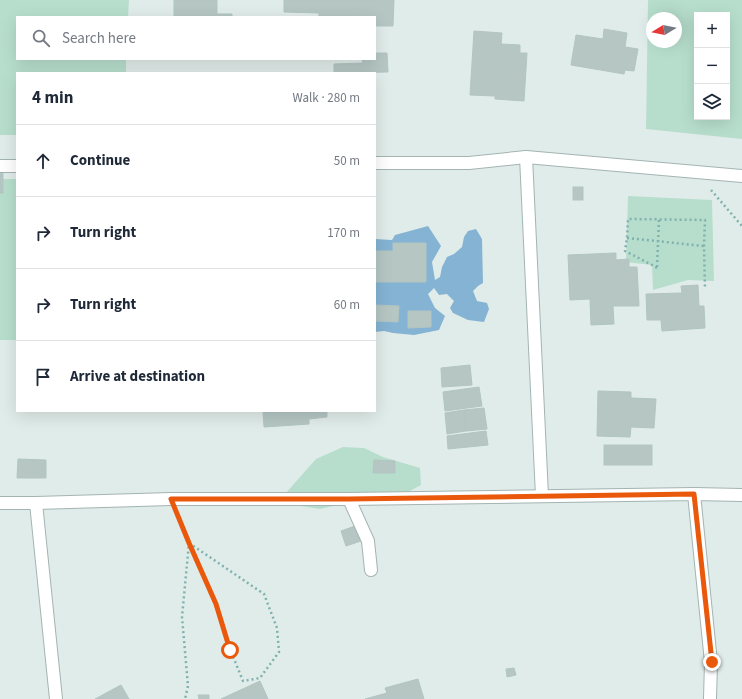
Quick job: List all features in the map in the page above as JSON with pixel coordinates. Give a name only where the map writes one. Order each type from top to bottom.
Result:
[{"type":"street","points":[[526,157],[542,496]]},
{"type":"street","points":[[376,164],[469,163],[526,157],[742,176]]},
{"type":"street","points":[[0,166],[16,166]]},
{"type":"street","points":[[694,494],[712,662],[710,699]]},
{"type":"street","points":[[0,502],[36,503],[171,499],[349,499],[694,494],[742,495]]},
{"type":"street","points":[[349,499],[368,541],[371,570]]},
{"type":"street","points":[[36,503],[56,699]]},
{"type":"path","points":[[694,172],[742,226]]},
{"type":"path","points":[[658,220],[657,268],[625,251],[628,238],[628,219],[705,220],[705,289]]},
{"type":"path","points":[[628,238],[704,246]]},
{"type":"path","points":[[171,499],[189,543],[216,604],[230,650],[243,681],[260,678],[279,652],[277,628],[264,594],[189,543]]},
{"type":"path","points":[[185,699],[188,686],[182,617],[189,543]]},
{"type":"green space","points":[[0,0],[129,0],[128,16],[16,16],[16,60],[126,60],[126,72],[16,72],[16,135],[0,135]]},
{"type":"green space","points":[[648,0],[742,0],[742,139],[646,129],[647,48],[682,48],[682,12],[648,12]]},
{"type":"green space","points":[[0,179],[16,179],[16,340],[0,340]]},
{"type":"green space","points":[[628,196],[712,200],[714,281],[688,280],[653,290],[652,265],[626,262]]},
{"type":"green space","points":[[343,447],[364,448],[383,457],[420,468],[421,485],[395,499],[342,492],[342,504],[320,509],[294,505],[285,494],[316,459]]},
{"type":"water","points":[[428,226],[441,246],[432,262],[435,280],[440,277],[442,267],[447,257],[454,254],[462,247],[464,237],[468,231],[476,229],[482,239],[483,283],[473,291],[477,301],[487,303],[489,309],[484,322],[468,320],[453,313],[450,308],[454,301],[447,294],[439,295],[434,288],[428,294],[435,308],[445,316],[439,330],[414,335],[384,331],[376,332],[376,239],[392,240],[395,235]]},
{"type":"building","points":[[174,0],[217,0],[217,14],[232,14],[232,16],[174,16]]},
{"type":"building","points":[[284,0],[394,0],[393,26],[376,26],[376,16],[319,16],[319,13],[284,12]]},
{"type":"building","points":[[604,29],[627,33],[625,47],[638,49],[634,71],[625,70],[624,74],[571,65],[576,35],[603,39]]},
{"type":"building","points":[[474,31],[502,33],[501,44],[520,45],[520,53],[527,53],[524,101],[495,99],[495,96],[470,95]]},
{"type":"building","points":[[376,53],[387,53],[388,72],[334,72],[334,64],[363,63],[362,60],[376,60]]},
{"type":"building","points":[[0,171],[3,171],[3,193],[0,193]]},
{"type":"building","points":[[573,187],[583,187],[583,200],[573,200]]},
{"type":"building","points":[[393,243],[426,243],[426,282],[376,282],[376,251],[393,251]]},
{"type":"building","points":[[616,253],[616,260],[629,259],[629,267],[637,267],[639,306],[613,306],[614,324],[591,325],[590,299],[570,300],[568,255]]},
{"type":"building","points":[[698,285],[699,306],[704,306],[705,328],[662,331],[661,320],[647,320],[646,294],[682,293],[681,286]]},
{"type":"building","points":[[376,305],[399,306],[398,322],[376,321]]},
{"type":"building","points":[[408,311],[431,311],[431,327],[408,328]]},
{"type":"building","points":[[470,365],[472,385],[442,387],[441,368]]},
{"type":"building","points":[[479,387],[482,406],[445,411],[443,392]]},
{"type":"building","points":[[598,391],[631,392],[631,398],[656,399],[654,428],[631,427],[630,437],[597,436]]},
{"type":"building","points":[[484,408],[487,429],[466,431],[464,410]]},
{"type":"building","points":[[464,410],[466,431],[447,434],[445,413]]},
{"type":"building","points":[[263,412],[327,412],[327,417],[309,419],[309,424],[264,427]]},
{"type":"building","points":[[486,431],[488,445],[448,449],[447,436]]},
{"type":"building","points":[[604,445],[652,445],[652,465],[604,465]]},
{"type":"building","points":[[18,459],[46,460],[46,478],[17,478]]},
{"type":"building","points":[[374,460],[395,461],[395,473],[373,473]]},
{"type":"building","points":[[355,526],[361,541],[346,546],[341,531]]},
{"type":"building","points":[[514,668],[516,675],[507,677],[506,669]]},
{"type":"building","points":[[418,679],[424,699],[365,699],[387,693],[385,688]]},
{"type":"building","points":[[260,681],[268,699],[221,699]]},
{"type":"building","points":[[121,685],[129,699],[95,699]]},
{"type":"building","points":[[198,695],[209,695],[209,699],[199,699]]},
{"type":"route","points":[[230,650],[216,604],[171,499],[349,499],[694,494],[712,662]]}]
